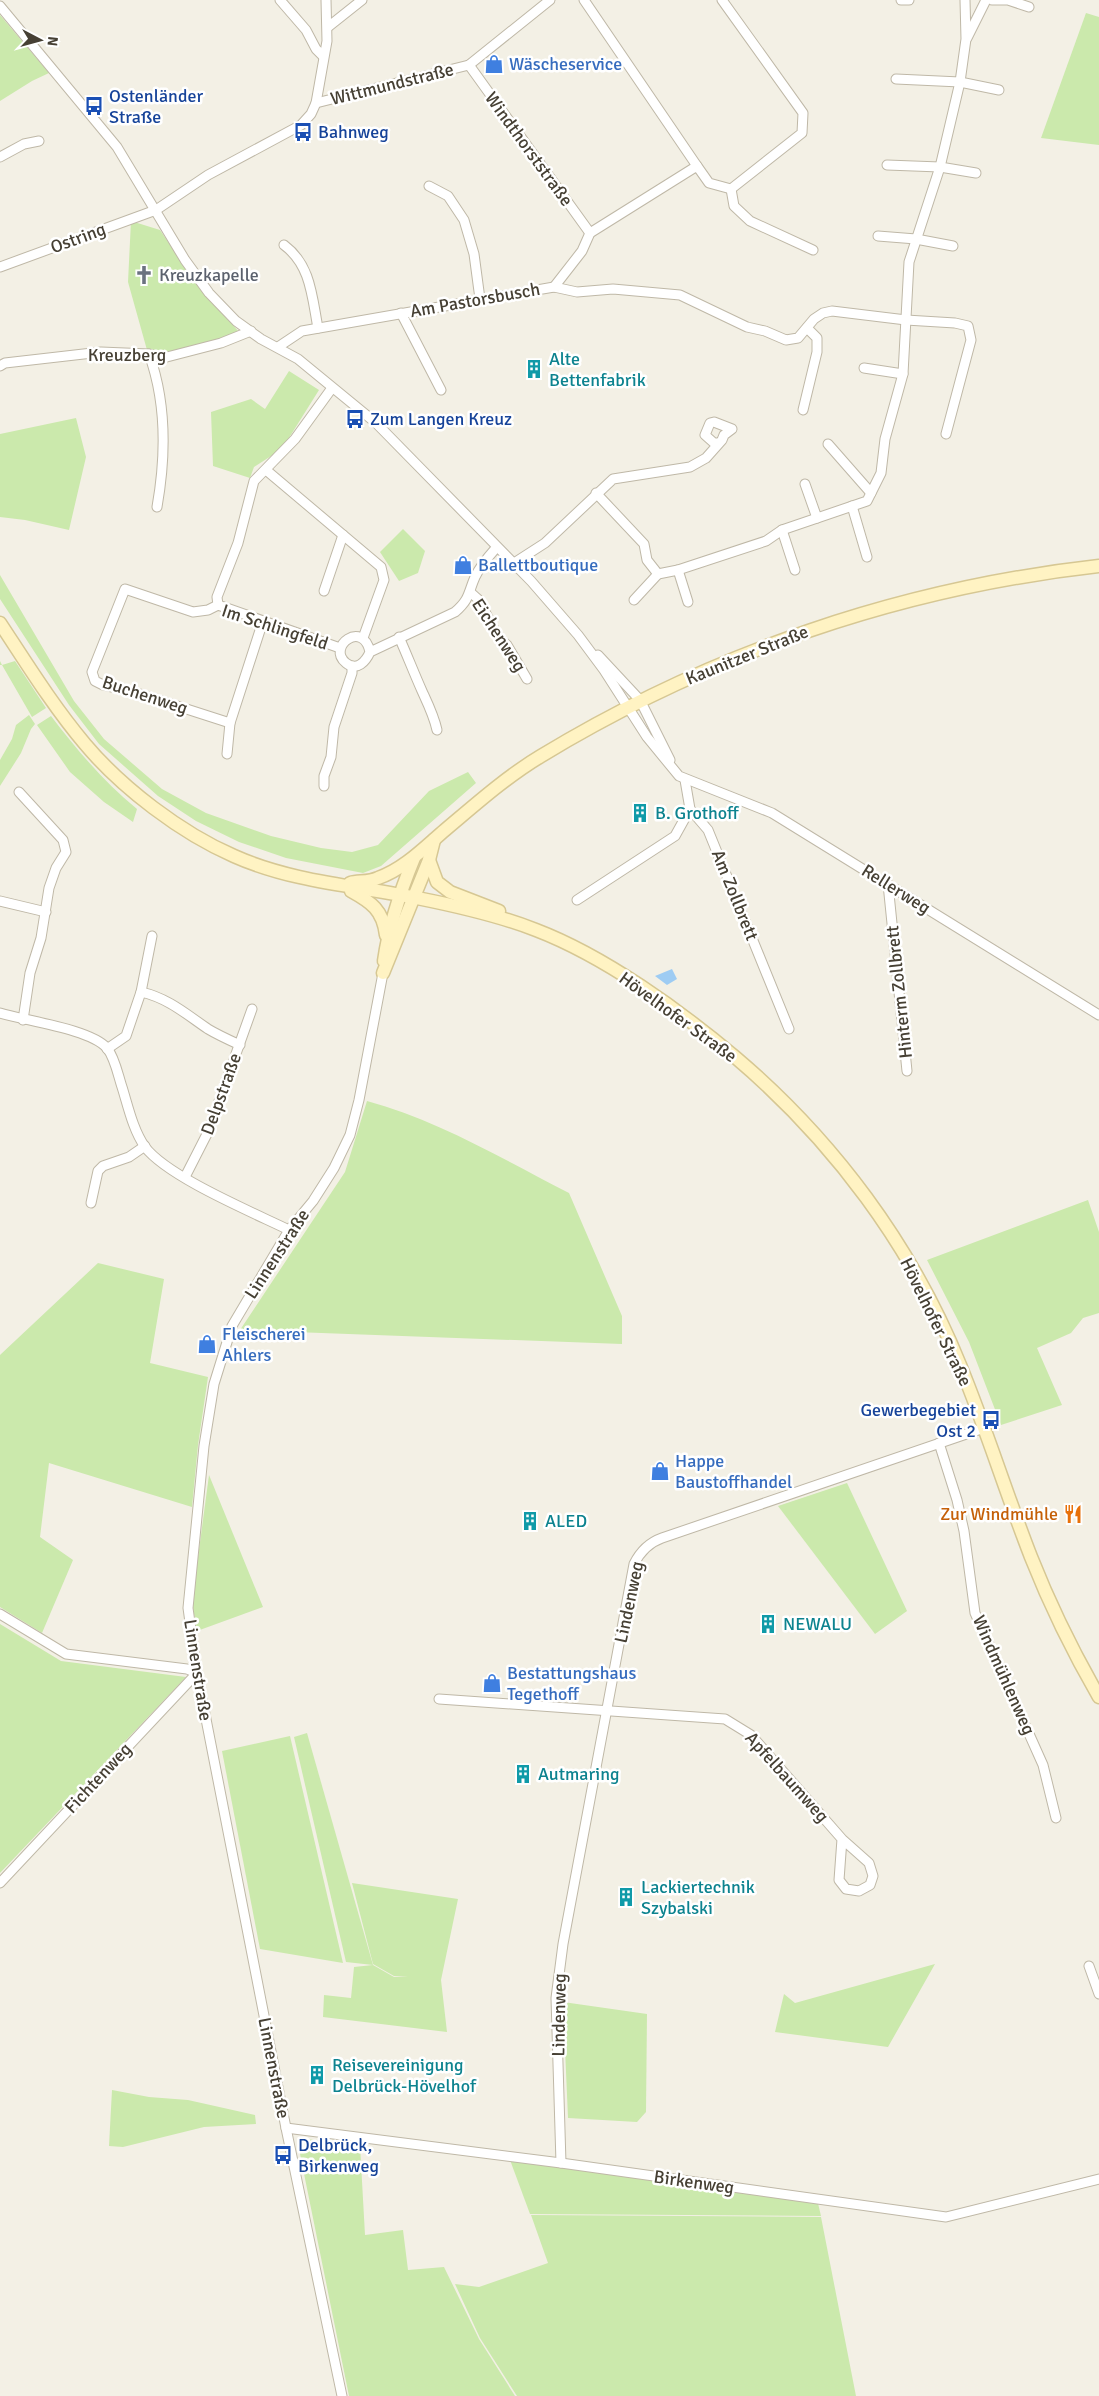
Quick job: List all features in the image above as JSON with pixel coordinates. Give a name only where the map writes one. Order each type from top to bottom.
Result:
[{"type":"main road","name":"Kaunitzer Straße","points":[[414,858],[488,793],[539,757],[628,706],[746,653],[815,628],[885,606],[978,584],[1099,566]]},
{"type":"main road","name":"Hövelhofer Straße","points":[[0,624],[55,707],[87,747],[118,778],[151,805],[191,832],[235,856],[284,873],[337,885],[413,897],[513,922],[567,944],[673,1009],[735,1057],[788,1105],[859,1187],[892,1236],[920,1284],[948,1338],[1048,1596],[1099,1697]]},
{"type":"main road","points":[[383,973],[429,860],[434,840]]},
{"type":"main road","points":[[337,885],[378,878],[414,858]]},
{"type":"main road","points":[[383,973],[387,940],[399,895],[414,858]]},
{"type":"main road","points":[[429,860],[437,882],[450,892],[496,909],[513,922]]},
{"type":"main road","points":[[337,885],[369,901],[384,920],[387,940]]},
{"type":"street","points":[[280,0],[306,30],[316,49],[324,56]]},
{"type":"street","points":[[316,103],[328,28],[326,0]]},
{"type":"street","points":[[328,28],[362,0]]},
{"type":"street","name":"Wittmundstraße","points":[[156,210],[208,175],[301,125],[311,114],[316,103],[469,65],[550,0]]},
{"type":"street","points":[[584,0],[709,183],[731,189]]},
{"type":"street","points":[[722,0],[803,113],[802,133],[731,189]]},
{"type":"street","points":[[901,0],[909,0]]},
{"type":"street","points":[[634,600],[658,574],[678,570],[766,542],[782,530],[867,501],[871,494],[881,473],[885,439],[903,374],[910,262],[940,167],[960,82],[966,39],[965,0]]},
{"type":"street","points":[[966,39],[986,0]]},
{"type":"street","points":[[992,0],[1008,0],[1029,7]]},
{"type":"street","points":[[0,6],[116,147],[186,260],[209,292],[236,321],[251,332],[298,359],[376,423],[496,548],[514,563],[578,635],[640,700],[658,732],[674,770]]},
{"type":"street","name":"Windthorststraße","points":[[469,65],[590,232]]},
{"type":"street","points":[[896,79],[960,82],[999,90]]},
{"type":"street","points":[[0,157],[24,144],[39,141]]},
{"type":"street","points":[[887,165],[940,167],[976,173]]},
{"type":"street","points":[[590,232],[697,166]]},
{"type":"street","points":[[429,186],[448,196],[464,220],[474,254],[480,299]]},
{"type":"street","points":[[731,189],[734,206],[750,221],[814,250]]},
{"type":"street","name":"Ostring","points":[[0,267],[156,210]]},
{"type":"street","name":"Am Pastorsbusch","points":[[278,346],[302,331],[554,287],[582,251],[590,232]]},
{"type":"street","points":[[878,236],[916,239],[954,246]]},
{"type":"street","points":[[284,245],[296,254],[308,278],[318,328]]},
{"type":"street","points":[[554,287],[577,292],[613,289],[680,295],[748,327],[786,340],[798,338],[814,319],[823,313],[832,311],[906,320],[955,323],[968,326],[971,340],[946,434]]},
{"type":"street","name":"Am Pastorsbusch","points":[[401,313],[441,390]]},
{"type":"street","points":[[803,410],[817,352],[818,338],[807,328]]},
{"type":"street","name":"Kreuzberg","points":[[0,366],[4,363],[101,352],[149,354],[163,358],[230,341],[251,332]]},
{"type":"street","points":[[149,354],[154,368],[164,420],[163,470],[156,507]]},
{"type":"street","points":[[864,368],[903,374]]},
{"type":"street","points":[[218,605],[217,597],[238,543],[254,481],[295,439],[332,388]]},
{"type":"street","points":[[514,563],[545,543],[613,479],[690,466],[706,458],[719,443]]},
{"type":"street","points":[[828,444],[871,494]]},
{"type":"street","points":[[266,470],[377,563],[383,573],[384,580],[363,638],[368,644],[370,652]]},
{"type":"street","points":[[806,484],[817,518]]},
{"type":"street","points":[[596,493],[644,544],[647,560],[658,574]]},
{"type":"street","points":[[852,506],[867,556]]},
{"type":"street","points":[[782,530],[795,570]]},
{"type":"street","points":[[324,592],[343,535]]},
{"type":"street","points":[[324,786],[324,776],[331,758],[334,727],[352,673],[352,666],[360,665],[366,661],[370,652],[398,637],[455,612],[466,603],[474,578],[486,559],[496,548]]},
{"type":"street","points":[[678,570],[688,602]]},
{"type":"street","name":"Im Schlingfeld","points":[[125,588],[193,612],[208,610],[218,605],[340,648]]},
{"type":"street","name":"Buchenweg","points":[[125,588],[92,672],[95,680],[103,685],[140,694],[230,723]]},
{"type":"street","name":"Eichenweg","points":[[470,592],[479,600],[498,637],[507,645],[526,679]]},
{"type":"street","points":[[227,754],[230,723],[263,621]]},
{"type":"street","points":[[577,900],[675,836],[690,808],[686,780],[674,770],[647,737],[628,706],[578,635]]},
{"type":"street","name":"Im Schlingfeld","points":[[352,666],[346,663],[341,655],[340,648],[346,639],[355,636],[363,638]]},
{"type":"street","points":[[398,637],[434,715],[437,730]]},
{"type":"street","name":"Rellerweg","points":[[686,780],[772,813],[1099,1015]]},
{"type":"street","points":[[19,792],[64,840],[66,852],[56,868],[49,888],[41,938],[30,973],[23,1020]]},
{"type":"street","name":"Am Zollbrett","points":[[690,808],[708,830],[789,1029]]},
{"type":"street","name":"Hinterm Zollbrett","points":[[888,884],[907,1071]]},
{"type":"street","points":[[0,901],[46,912]]},
{"type":"street","points":[[108,1049],[126,1036],[141,992],[152,936]]},
{"type":"street","name":"Linnenstraße","points":[[342,2396],[286,2128],[197,1673],[188,1608],[204,1446],[214,1384],[232,1326],[289,1230],[313,1201],[334,1168],[350,1135],[383,973]]},
{"type":"street","points":[[141,992],[158,996],[183,1010],[210,1030],[240,1045]]},
{"type":"street","name":"Delpstraße","points":[[184,1177],[208,1132],[252,1009]]},
{"type":"street","points":[[0,1013],[94,1038],[108,1049],[115,1063],[132,1120],[145,1146],[163,1163],[184,1177],[289,1230]]},
{"type":"street","points":[[91,1202],[98,1171],[103,1166],[129,1157],[145,1146]]},
{"type":"street","name":"Lindenweg","points":[[561,2163],[556,1998],[563,1944],[634,1564],[638,1555],[652,1542],[984,1428]]},
{"type":"street","name":"Windmühlenweg","points":[[939,1443],[957,1500],[964,1531],[976,1613],[1044,1766],[1056,1818]]},
{"type":"street","points":[[0,1614],[66,1654],[187,1669],[197,1673]]},
{"type":"street","name":"Fichtenweg","points":[[0,1883],[197,1673]]},
{"type":"street","name":"Apfelbaumweg","points":[[439,1699],[725,1719],[751,1735],[842,1839],[870,1863],[873,1876],[870,1885],[859,1891],[846,1889],[839,1880],[842,1839]]},
{"type":"street","points":[[1089,1966],[1097,1991]]},
{"type":"street","name":"Birkenweg","points":[[286,2128],[561,2163],[946,2218],[1099,2179]]},
{"type":"green space","points":[[1086,13],[1099,17],[1099,145],[1041,138]]},
{"type":"green space","points":[[0,15],[49,73],[0,101]]},
{"type":"green space","points":[[131,221],[160,230],[199,288],[240,333],[172,354],[147,350],[128,282]]},
{"type":"green space","points":[[289,371],[319,390],[282,449],[254,467],[250,478],[213,466],[211,412],[251,399],[265,409]]},
{"type":"green space","points":[[76,418],[86,457],[69,530],[25,520],[0,517],[0,434]]},
{"type":"green space","points":[[403,529],[425,551],[418,573],[399,581],[380,552]]},
{"type":"green space","points":[[0,575],[74,701],[104,739],[162,789],[206,813],[271,836],[321,848],[352,852],[378,845],[429,791],[468,772],[476,783],[381,866],[363,873],[286,858],[239,842],[196,821],[158,796],[99,744],[69,705],[0,599]]},
{"type":"green space","points":[[15,661],[46,708],[32,717],[2,665]]},
{"type":"green space","points":[[29,715],[35,724],[21,753],[0,786],[0,760],[12,739],[16,725]]},
{"type":"green space","points":[[51,716],[91,765],[137,809],[133,822],[104,802],[70,772],[37,725]]},
{"type":"green space","points":[[367,1101],[393,1109],[445,1130],[569,1193],[622,1316],[622,1344],[240,1330],[345,1172]]},
{"type":"green space","points":[[1088,1200],[1099,1232],[1099,1313],[1083,1318],[1071,1333],[1037,1348],[1062,1405],[1001,1425],[969,1342],[927,1260]]},
{"type":"green space","points":[[98,1263],[164,1279],[150,1363],[208,1377],[198,1445],[192,1507],[49,1463],[40,1537],[73,1560],[42,1633],[0,1607],[0,1355]]},
{"type":"green space","points":[[209,1475],[263,1607],[197,1631],[192,1602]]},
{"type":"green space","points":[[847,1483],[907,1611],[875,1634],[778,1506]]},
{"type":"green space","points":[[0,1624],[61,1661],[186,1677],[0,1873]]},
{"type":"green space","points":[[307,1733],[373,1965],[346,1962],[294,1737]]},
{"type":"green space","points":[[290,1736],[343,1963],[260,1949],[222,1751]]},
{"type":"green space","points":[[352,1883],[458,1899],[441,1980],[447,2032],[323,2017],[324,1995],[351,1998],[354,1967],[373,1965],[394,1977],[408,1977],[394,1976],[373,1964]]},
{"type":"green space","points":[[935,1964],[888,2047],[775,2032],[784,1994],[795,2003]]},
{"type":"green space","points":[[563,2002],[647,2014],[646,2112],[637,2122],[568,2118]]},
{"type":"green space","points":[[112,2090],[149,2097],[188,2100],[255,2115],[256,2124],[204,2127],[123,2147],[109,2146]]},
{"type":"green space","points":[[305,2139],[360,2145],[365,2235],[403,2230],[408,2270],[444,2267],[479,2339],[515,2396],[349,2396],[298,2144]]},
{"type":"green space","points":[[510,2160],[817,2199],[821,2216],[530,2214]]},
{"type":"green space","points":[[531,2215],[821,2217],[856,2396],[517,2396],[480,2338],[455,2284],[479,2287],[548,2263]]},
{"type":"water","points":[[672,969],[677,979],[667,985],[655,976]]},
{"type":"place","name":"Wäscheservice","points":[[494,64]]},
{"type":"place","name":"Ostenländer Straße","points":[[94,106]]},
{"type":"place","name":"Bahnweg","points":[[303,132]]},
{"type":"place","name":"Kreuzkapelle","points":[[144,275]]},
{"type":"place","name":"Alte Bettenfabrik","points":[[534,369]]},
{"type":"place","name":"Zum Langen Kreuz","points":[[355,419]]},
{"type":"place","name":"Ballettboutique","points":[[463,565]]},
{"type":"place","name":"B. Grothoff","points":[[640,813]]},
{"type":"place","name":"Fleischerei Ahlers","points":[[207,1344]]},
{"type":"place","name":"Gewerbegebiet Ost 2","points":[[991,1420]]},
{"type":"place","name":"Happe Baustoffhandel","points":[[660,1471]]},
{"type":"place","name":"Zur Windmühle","points":[[1073,1514]]},
{"type":"place","name":"ALED","points":[[530,1521]]},
{"type":"place","name":"NEWALU","points":[[768,1624]]},
{"type":"place","name":"Bestattungshaus Tegethoff","points":[[492,1683]]},
{"type":"place","name":"Autmaring","points":[[523,1774]]},
{"type":"place","name":"Lackiertechnik Szybalski","points":[[626,1897]]},
{"type":"place","name":"Reisevereinigung Delbrück-Hövelhof","points":[[317,2075]]},
{"type":"place","name":"Delbrück, Birkenweg","points":[[283,2155]]}]
